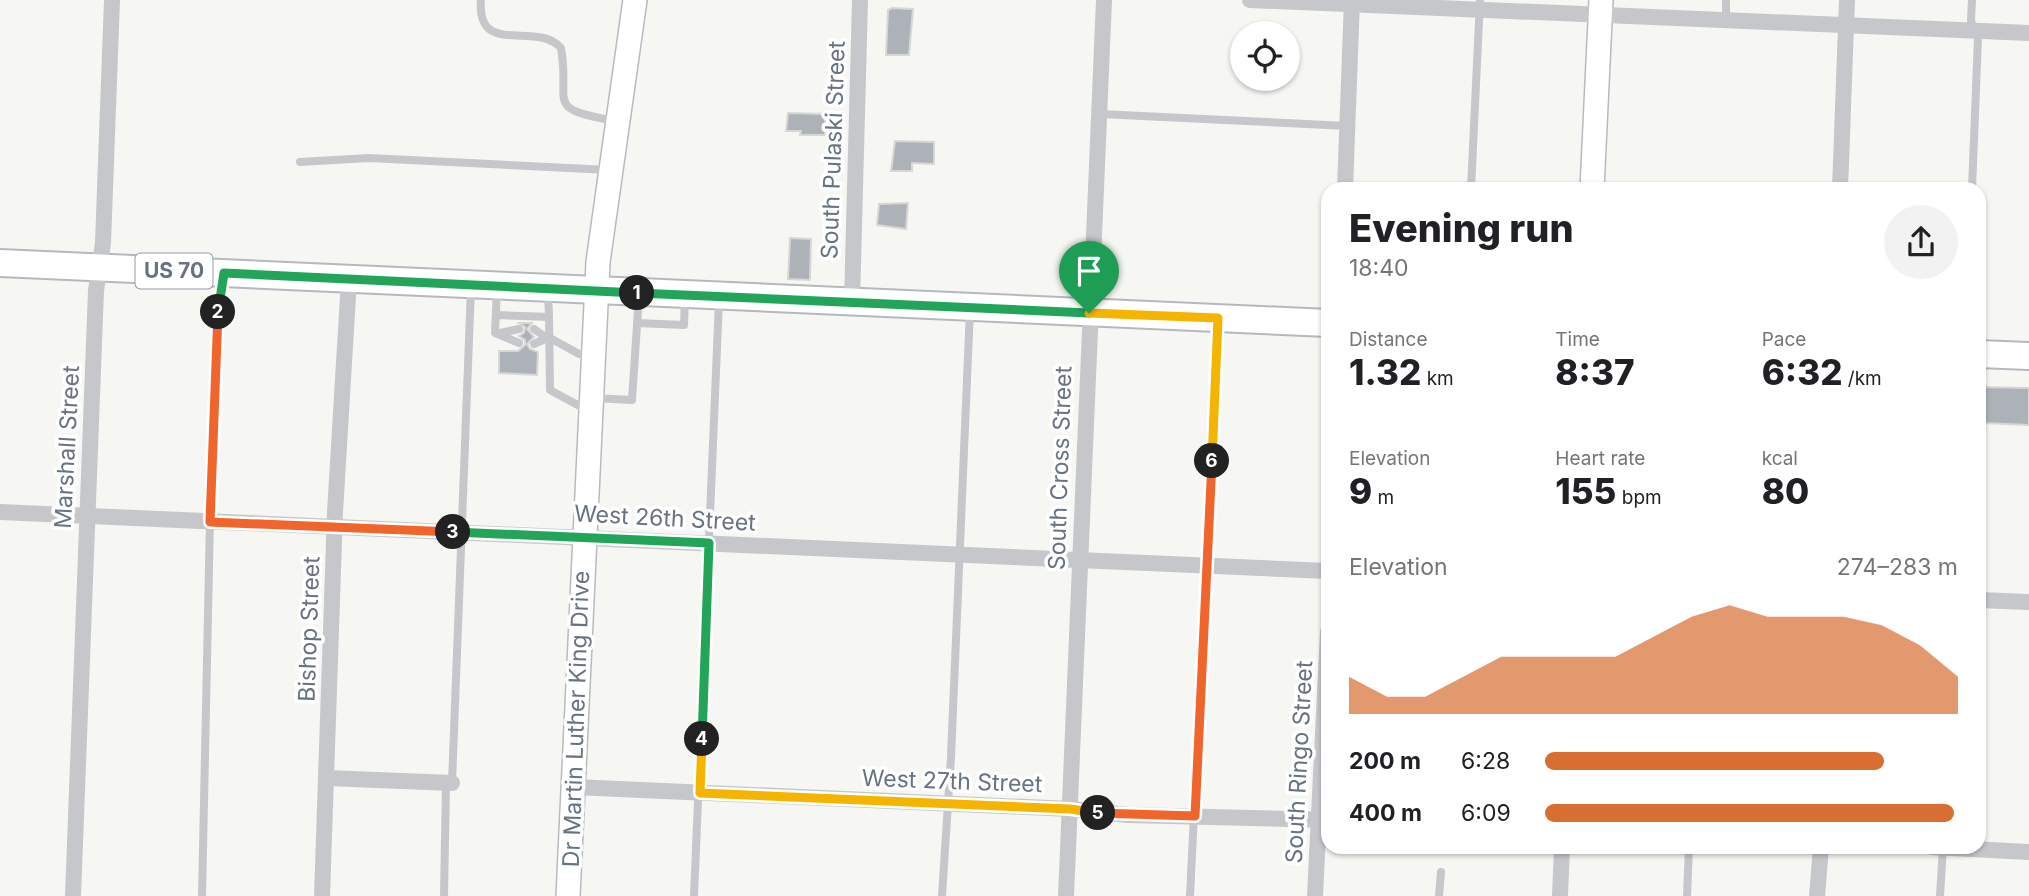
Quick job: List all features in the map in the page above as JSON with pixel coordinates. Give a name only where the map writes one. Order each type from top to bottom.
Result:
[{"type":"main road","name":"US 70","points":[[0,263],[719,298],[970,306],[1321,323]]},
{"type":"main road","points":[[1986,354],[2029,356]]},
{"type":"street","name":"Marshall Street","points":[[73,896],[96,291],[101,268],[112,0]]},
{"type":"street","name":"Dr Martin Luther King Drive","points":[[568,896],[596,291],[609,170],[635,0]]},
{"type":"street","name":"South Pulaski Street","points":[[852,302],[860,0]]},
{"type":"street","name":"South Cross Street","points":[[1066,896],[1104,0]]},
{"type":"street","points":[[1250,0],[1600,8],[1726,22],[2029,33]]},
{"type":"street","points":[[1840,182],[1847,0]]},
{"type":"street","points":[[1345,182],[1352,2]]},
{"type":"street","points":[[1592,182],[1600,8]]},
{"type":"street","name":"Bishop Street","points":[[322,896],[335,526],[349,280]]},
{"type":"street","name":"West 26th Street","points":[[0,512],[1321,571]]},
{"type":"street","points":[[1986,600],[2029,602]]},
{"type":"street","points":[[327,778],[449,783]]},
{"type":"street","name":"West 27th Street","points":[[574,787],[1070,809],[1128,815],[1321,819]]},
{"type":"street","name":"South Ringo Street","points":[[1315,896],[1321,845]]},
{"type":"street","points":[[1986,850],[2029,852]]},
{"type":"street","points":[[1560,896],[1562,854]]},
{"type":"street","points":[[1818,896],[1821,854]]},
{"type":"lane","points":[[481,0],[480,15],[483,25],[491,31],[505,35],[547,38],[561,48],[562,99],[569,108],[585,116],[617,121]]},
{"type":"lane","points":[[1726,0],[1726,22]]},
{"type":"lane","points":[[1972,0],[1971,20],[1976,30],[1972,182]]},
{"type":"lane","points":[[1471,182],[1480,5]]},
{"type":"lane","points":[[1100,114],[1348,126]]},
{"type":"lane","points":[[300,162],[369,158],[609,170]]},
{"type":"lane","points":[[202,896],[210,522],[218,305],[224,273]]},
{"type":"lane","points":[[484,285],[496,314],[495,333],[519,343]]},
{"type":"lane","points":[[444,896],[463,532],[484,285]]},
{"type":"lane","points":[[548,288],[550,390],[590,404],[632,400],[639,293]]},
{"type":"lane","points":[[637,323],[684,325],[685,296]]},
{"type":"lane","points":[[694,896],[719,298]]},
{"type":"lane","points":[[942,896],[961,554],[970,306]]},
{"type":"lane","points":[[496,314],[549,317]]},
{"type":"lane","points":[[1190,896],[1218,318]]},
{"type":"lane","points":[[500,333],[519,329]]},
{"type":"lane","points":[[534,329],[579,355],[592,355]]},
{"type":"lane","points":[[534,344],[549,338]]},
{"type":"lane","points":[[1688,896],[1689,854]]},
{"type":"lane","points":[[1940,896],[1943,854]]},
{"type":"lane","points":[[1439,896],[1440,872]]},
{"type":"building","points":[[913,9],[909,55],[886,55],[888,10]]},
{"type":"building","points":[[788,113],[825,114],[825,135],[800,135],[801,131],[786,131]]},
{"type":"building","points":[[895,141],[934,142],[934,164],[912,163],[912,171],[891,171]]},
{"type":"building","points":[[908,203],[906,229],[877,225],[879,204]]},
{"type":"building","points":[[790,238],[811,239],[810,280],[788,279]]},
{"type":"building","points":[[519,323],[532,323],[527,329],[534,337],[527,344],[530,349],[538,352],[537,375],[499,373],[499,351],[518,351],[525,345],[525,340],[519,336],[524,333],[525,327]]},
{"type":"building","points":[[1986,387],[2029,388],[2029,425],[1986,423]]},
{"type":"route","points":[[224,273],[719,298],[970,306],[1089,313],[1218,318],[1195,816],[1128,815],[1070,809],[700,793],[709,543],[210,522],[218,305],[224,273]]}]
